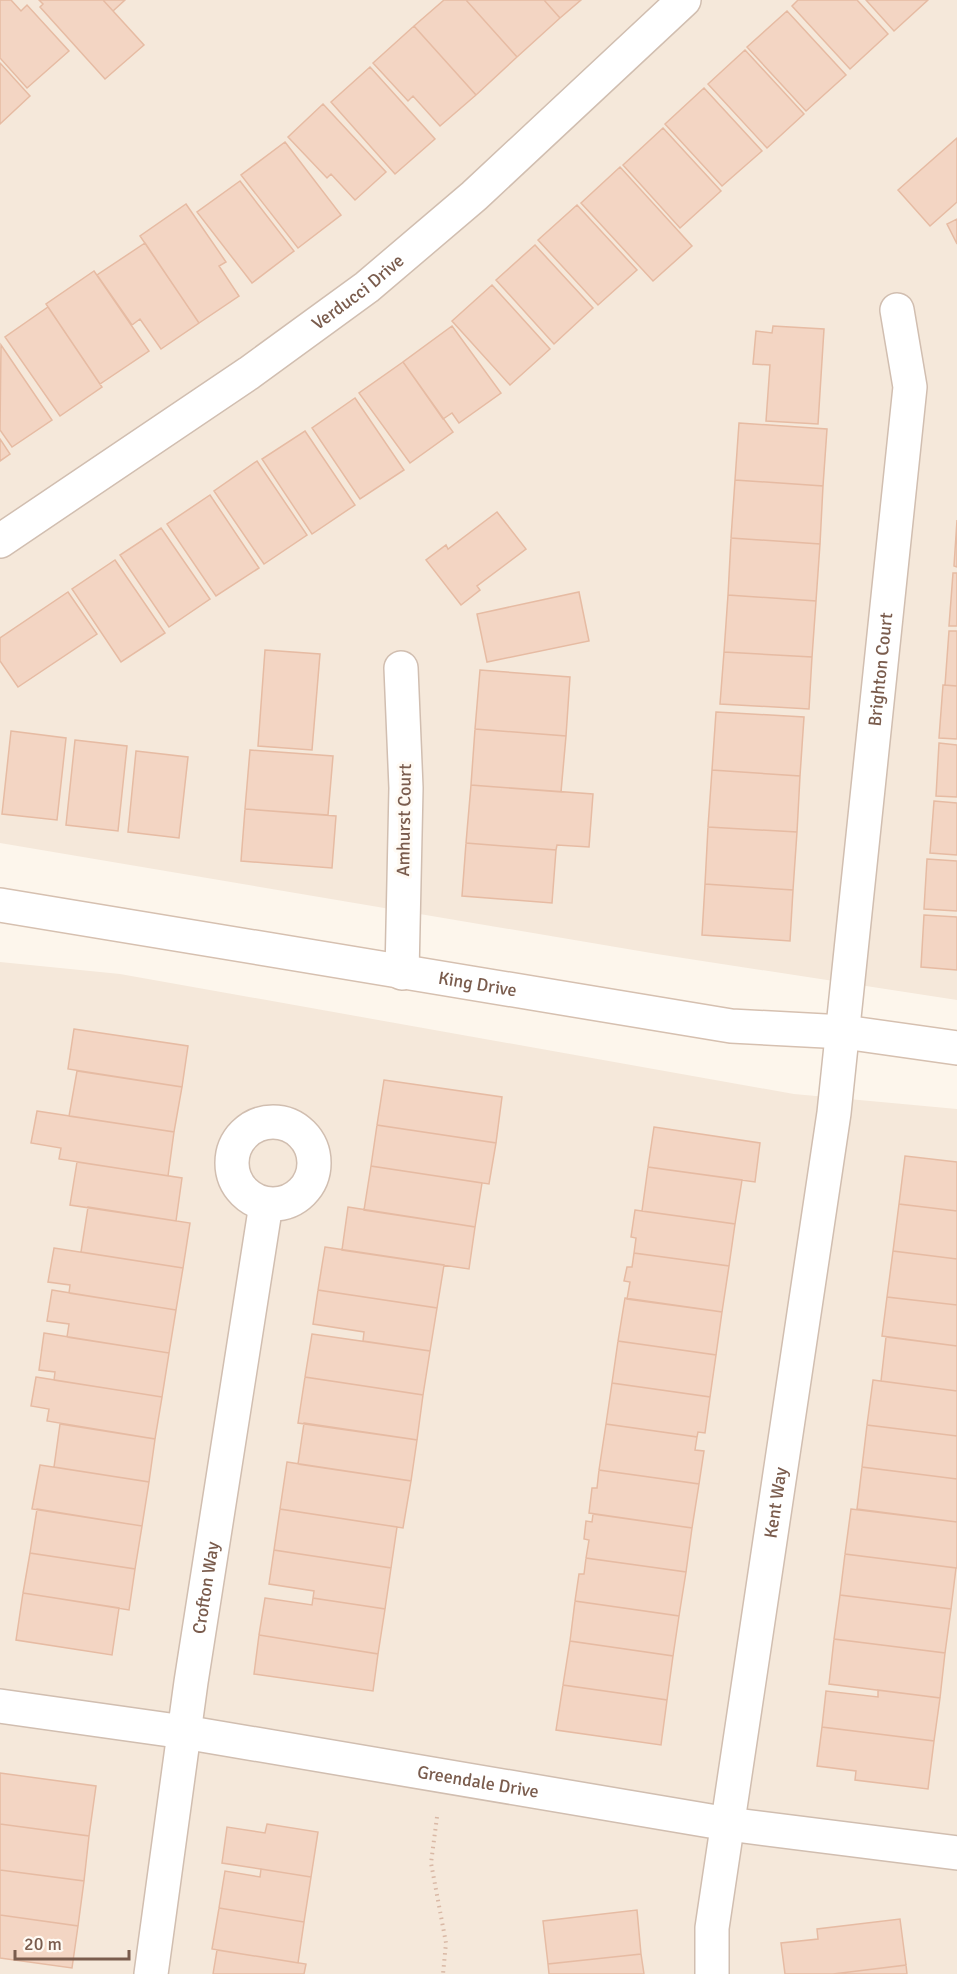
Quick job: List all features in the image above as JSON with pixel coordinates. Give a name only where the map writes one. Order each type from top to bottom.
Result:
[{"type":"street","name":"Verducci Drive","points":[[0,541],[249,374],[367,288],[474,196],[684,0]]},
{"type":"street","name":"Brighton Court","points":[[844,1032],[910,387],[897,310]]},
{"type":"street","name":"Amhurst Court","points":[[401,668],[406,788],[402,973]]},
{"type":"street","name":"King Drive","points":[[0,905],[731,1026],[844,1032],[957,1048]]},
{"type":"street","name":"Kent Way","points":[[712,1974],[712,1928],[844,1032]]},
{"type":"street","name":"Crofton Way","points":[[151,1974],[184,1732],[266,1204]]},
{"type":"street","name":"Greendale Drive","points":[[0,1706],[184,1732],[728,1824],[957,1853]]},
{"type":"path","points":[[437,1817],[431,1863],[446,1943],[443,1974]]},
{"type":"shaded area","points":[[0,0],[957,0],[957,1000],[657,954],[0,843]]},
{"type":"shaded area","points":[[0,962],[120,974],[794,1094],[957,1109],[957,1974],[0,1974]]},
{"type":"building","points":[[0,0],[11,0],[21,11],[27,5],[69,51],[27,88],[0,58]]},
{"type":"building","points":[[39,0],[103,0],[144,45],[105,79],[40,7],[43,4]]},
{"type":"building","points":[[103,0],[125,0],[113,11]]},
{"type":"building","points":[[444,0],[466,0],[517,57],[476,95],[414,26]]},
{"type":"building","points":[[466,0],[544,0],[560,18],[517,57]]},
{"type":"building","points":[[544,0],[581,0],[560,18]]},
{"type":"building","points":[[798,0],[857,0],[888,34],[850,69],[792,6]]},
{"type":"building","points":[[866,0],[928,0],[894,31]]},
{"type":"building","points":[[787,11],[846,75],[806,111],[747,47]]},
{"type":"building","points":[[414,26],[476,95],[440,126],[413,96],[408,101],[373,63]]},
{"type":"building","points":[[745,50],[804,114],[767,148],[708,84]]},
{"type":"building","points":[[0,63],[30,96],[0,124]]},
{"type":"building","points":[[370,67],[435,139],[395,174],[331,102]]},
{"type":"building","points":[[704,88],[762,151],[722,186],[665,124]]},
{"type":"building","points":[[323,104],[386,172],[355,200],[331,174],[327,178],[288,137]]},
{"type":"building","points":[[663,128],[721,191],[680,228],[623,165]]},
{"type":"building","points":[[957,138],[957,202],[930,226],[898,190]]},
{"type":"building","points":[[285,142],[341,215],[298,248],[241,175]]},
{"type":"building","points":[[620,167],[692,246],[653,281],[581,203]]},
{"type":"building","points":[[240,181],[294,251],[252,283],[197,212]]},
{"type":"building","points":[[186,204],[226,262],[219,266],[239,296],[199,323],[140,236]]},
{"type":"building","points":[[577,205],[637,270],[598,305],[538,240]]},
{"type":"building","points":[[957,219],[957,244],[947,224]]},
{"type":"building","points":[[145,243],[199,323],[161,349],[140,319],[132,325],[97,275]]},
{"type":"building","points":[[535,245],[593,308],[554,344],[496,280]]},
{"type":"building","points":[[94,271],[149,351],[100,384],[46,304]]},
{"type":"building","points":[[492,285],[550,349],[510,385],[452,321]]},
{"type":"building","points":[[48,307],[102,387],[60,416],[5,337]]},
{"type":"building","points":[[452,326],[501,393],[459,423],[452,413],[443,419],[403,362]]},
{"type":"building","points":[[773,326],[824,329],[818,424],[766,421],[770,365],[753,364],[756,331],[772,333]]},
{"type":"building","points":[[1,345],[52,420],[12,447],[0,430]]},
{"type":"building","points":[[403,362],[453,432],[410,463],[359,393]]},
{"type":"building","points":[[355,398],[404,470],[360,499],[312,428]]},
{"type":"building","points":[[739,423],[827,429],[823,486],[735,480]]},
{"type":"building","points":[[305,431],[355,505],[312,534],[262,459]]},
{"type":"building","points":[[0,439],[10,454],[0,461]]},
{"type":"building","points":[[257,461],[307,535],[264,564],[214,491]]},
{"type":"building","points":[[735,480],[823,486],[820,544],[731,538]]},
{"type":"building","points":[[210,495],[259,568],[216,596],[167,524]]},
{"type":"building","points":[[497,512],[526,549],[477,586],[480,590],[461,605],[426,560],[446,545],[448,549]]},
{"type":"building","points":[[957,520],[957,567],[954,566]]},
{"type":"building","points":[[161,528],[210,599],[169,627],[120,555]]},
{"type":"building","points":[[731,538],[820,544],[816,601],[728,595]]},
{"type":"building","points":[[115,560],[165,633],[121,662],[72,589]]},
{"type":"building","points":[[953,573],[957,573],[957,626],[949,626]]},
{"type":"building","points":[[68,592],[97,634],[18,687],[0,661],[0,638]]},
{"type":"building","points":[[579,592],[589,641],[487,662],[477,614]]},
{"type":"building","points":[[728,595],[816,601],[812,657],[724,652]]},
{"type":"building","points":[[949,631],[957,631],[957,686],[945,685]]},
{"type":"building","points":[[265,650],[320,654],[312,750],[258,746]]},
{"type":"building","points":[[724,652],[812,657],[809,709],[720,704]]},
{"type":"building","points":[[480,670],[570,677],[566,736],[475,729]]},
{"type":"building","points":[[943,685],[957,686],[957,739],[939,738]]},
{"type":"building","points":[[716,712],[804,717],[800,776],[712,770]]},
{"type":"building","points":[[475,729],[566,736],[561,792],[471,785]]},
{"type":"building","points":[[11,731],[66,738],[57,820],[2,814]]},
{"type":"building","points":[[75,740],[127,746],[118,831],[66,825]]},
{"type":"building","points":[[939,743],[957,745],[957,797],[936,796]]},
{"type":"building","points":[[250,750],[333,756],[328,815],[245,809]]},
{"type":"building","points":[[136,751],[188,757],[179,838],[128,832]]},
{"type":"building","points":[[712,770],[800,776],[797,832],[708,827]]},
{"type":"building","points":[[471,785],[593,794],[589,847],[557,845],[556,850],[466,843]]},
{"type":"building","points":[[934,801],[957,803],[957,855],[930,853]]},
{"type":"building","points":[[245,809],[336,816],[332,868],[241,861]]},
{"type":"building","points":[[708,827],[797,832],[793,890],[705,884]]},
{"type":"building","points":[[466,843],[556,850],[552,903],[462,896]]},
{"type":"building","points":[[927,859],[957,861],[957,911],[924,909]]},
{"type":"building","points":[[705,884],[793,890],[790,941],[702,935]]},
{"type":"building","points":[[924,915],[957,917],[957,970],[921,967]]},
{"type":"building","points":[[74,1029],[188,1046],[182,1087],[68,1069]]},
{"type":"building","points":[[77,1071],[182,1087],[174,1132],[69,1116]]},
{"type":"building","points":[[384,1080],[502,1097],[496,1143],[377,1125]]},
{"type":"building","points":[[37,1111],[174,1132],[168,1176],[59,1159],[61,1148],[31,1143]]},
{"type":"building","points":[[377,1125],[496,1143],[489,1184],[371,1166]]},
{"type":"building","points":[[654,1127],[760,1143],[755,1182],[648,1167]]},
{"type":"building","points":[[905,1156],[957,1162],[957,1211],[899,1204]]},
{"type":"building","points":[[77,1162],[182,1178],[176,1221],[70,1205]]},
{"type":"building","points":[[371,1166],[482,1183],[475,1227],[364,1210]]},
{"type":"building","points":[[648,1167],[742,1180],[735,1224],[642,1211]]},
{"type":"building","points":[[899,1204],[957,1211],[957,1259],[893,1251]]},
{"type":"building","points":[[88,1207],[190,1223],[183,1268],[81,1252]]},
{"type":"building","points":[[348,1207],[475,1227],[469,1269],[342,1250]]},
{"type":"building","points":[[635,1210],[735,1224],[729,1266],[634,1253],[636,1238],[631,1237]]},
{"type":"building","points":[[325,1247],[444,1265],[437,1308],[318,1290]]},
{"type":"building","points":[[54,1248],[183,1268],[176,1310],[69,1293],[70,1285],[48,1282]]},
{"type":"building","points":[[893,1251],[957,1259],[957,1305],[887,1297]]},
{"type":"building","points":[[634,1253],[729,1266],[722,1312],[627,1299],[630,1282],[624,1281],[627,1267],[632,1267]]},
{"type":"building","points":[[52,1290],[176,1310],[169,1353],[67,1337],[69,1324],[47,1321]]},
{"type":"building","points":[[318,1290],[437,1308],[430,1351],[363,1341],[364,1332],[313,1324]]},
{"type":"building","points":[[887,1297],[957,1305],[957,1346],[882,1336]]},
{"type":"building","points":[[625,1298],[722,1312],[716,1355],[618,1341]]},
{"type":"building","points":[[44,1333],[169,1353],[162,1397],[54,1380],[55,1372],[39,1370]]},
{"type":"building","points":[[312,1334],[430,1351],[423,1395],[305,1377]]},
{"type":"building","points":[[886,1337],[957,1346],[957,1391],[881,1381]]},
{"type":"building","points":[[618,1341],[716,1355],[710,1397],[612,1383]]},
{"type":"building","points":[[36,1377],[162,1397],[155,1439],[47,1421],[49,1409],[31,1406]]},
{"type":"building","points":[[305,1377],[423,1395],[417,1440],[298,1423]]},
{"type":"building","points":[[873,1380],[957,1391],[957,1436],[867,1425]]},
{"type":"building","points":[[612,1383],[710,1397],[705,1433],[698,1432],[697,1437],[606,1424]]},
{"type":"building","points":[[304,1423],[417,1440],[411,1481],[298,1464]]},
{"type":"building","points":[[60,1424],[155,1439],[149,1482],[54,1467]]},
{"type":"building","points":[[606,1424],[697,1437],[695,1450],[704,1451],[699,1484],[599,1470]]},
{"type":"building","points":[[867,1425],[957,1436],[957,1479],[862,1467]]},
{"type":"building","points":[[287,1462],[411,1481],[403,1528],[280,1509]]},
{"type":"building","points":[[40,1465],[149,1482],[142,1526],[32,1509]]},
{"type":"building","points":[[862,1467],[957,1479],[957,1522],[857,1509]]},
{"type":"building","points":[[599,1470],[699,1484],[692,1528],[589,1513],[592,1488],[597,1488]]},
{"type":"building","points":[[37,1509],[142,1526],[135,1569],[30,1553]]},
{"type":"building","points":[[280,1509],[397,1527],[391,1568],[274,1550]]},
{"type":"building","points":[[851,1509],[957,1522],[957,1568],[845,1554]]},
{"type":"building","points":[[593,1514],[692,1528],[686,1572],[586,1558],[589,1540],[584,1539],[586,1521],[592,1522]]},
{"type":"building","points":[[274,1550],[391,1568],[385,1609],[313,1598],[314,1591],[269,1584]]},
{"type":"building","points":[[30,1553],[135,1569],[129,1610],[23,1593]]},
{"type":"building","points":[[845,1554],[956,1568],[951,1609],[840,1595]]},
{"type":"building","points":[[586,1558],[686,1572],[679,1616],[575,1601],[579,1574],[584,1574]]},
{"type":"building","points":[[23,1593],[119,1608],[112,1655],[16,1640]]},
{"type":"building","points":[[840,1595],[951,1609],[945,1653],[834,1639]]},
{"type":"building","points":[[265,1598],[312,1605],[313,1598],[385,1609],[378,1654],[259,1635]]},
{"type":"building","points":[[575,1601],[679,1616],[673,1656],[570,1641]]},
{"type":"building","points":[[259,1635],[378,1654],[373,1691],[254,1674]]},
{"type":"building","points":[[834,1639],[945,1653],[940,1698],[829,1684]]},
{"type":"building","points":[[570,1641],[673,1656],[667,1700],[563,1685]]},
{"type":"building","points":[[563,1685],[667,1700],[661,1745],[556,1730]]},
{"type":"building","points":[[878,1690],[940,1698],[934,1741],[822,1727],[826,1691],[878,1697]]},
{"type":"building","points":[[822,1727],[934,1741],[928,1789],[855,1780],[856,1771],[817,1766]]},
{"type":"building","points":[[0,1773],[96,1786],[89,1836],[0,1824]]},
{"type":"building","points":[[0,1824],[89,1836],[84,1881],[0,1870]]},
{"type":"building","points":[[267,1824],[318,1832],[311,1877],[222,1863],[227,1827],[265,1833]]},
{"type":"building","points":[[261,1869],[311,1877],[304,1922],[219,1908],[225,1871],[260,1877]]},
{"type":"building","points":[[0,1870],[84,1881],[78,1926],[0,1915]]},
{"type":"building","points":[[219,1908],[304,1922],[298,1963],[212,1949]]},
{"type":"building","points":[[637,1910],[641,1954],[548,1964],[543,1921]]},
{"type":"building","points":[[0,1915],[78,1926],[72,1968],[0,1958]]},
{"type":"building","points":[[900,1919],[906,1965],[833,1974],[785,1974],[781,1943],[818,1939],[817,1929]]},
{"type":"building","points":[[217,1950],[306,1964],[304,1974],[213,1974]]},
{"type":"building","points":[[641,1954],[644,1974],[549,1974],[548,1964]]},
{"type":"building","points":[[906,1965],[907,1974],[833,1974]]}]
